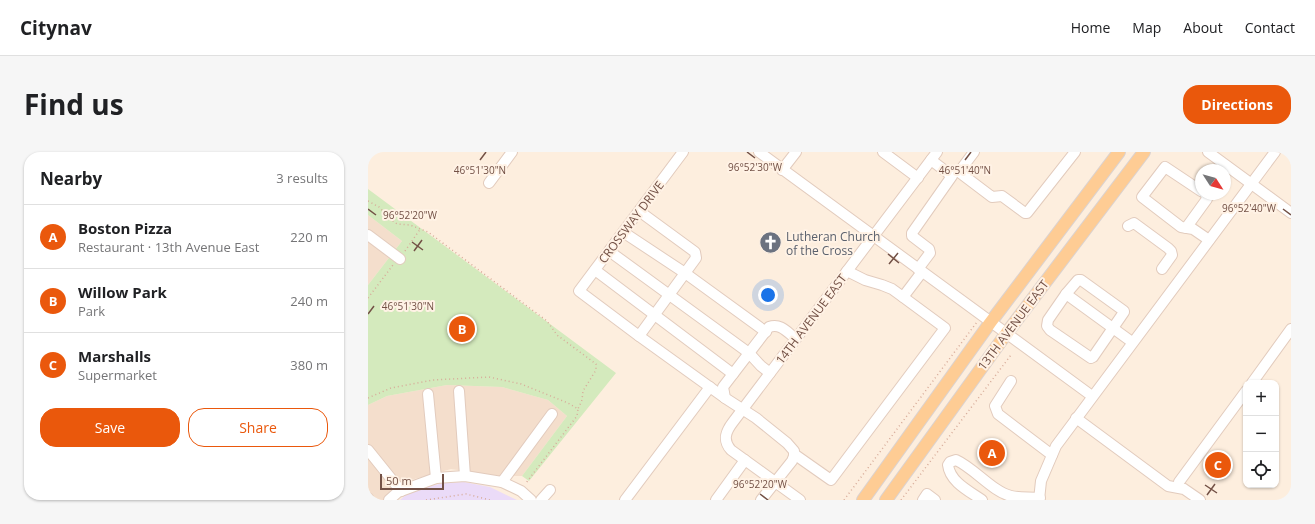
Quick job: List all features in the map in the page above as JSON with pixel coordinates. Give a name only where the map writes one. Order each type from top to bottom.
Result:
[{"type":"main road","name":"13TH AVENUE EAST","points":[[863,500],[990,323],[1119,152]]},
{"type":"main road","name":"13TH AVENUE EAST","points":[[886,500],[1006,334],[1144,152]]},
{"type":"street","points":[[489,183],[512,152]]},
{"type":"street","name":"CROSSWAY DRIVE","points":[[639,336],[579,292],[683,152]]},
{"type":"street","points":[[759,152],[990,323],[1092,396]]},
{"type":"street","points":[[782,170],[796,152]]},
{"type":"street","points":[[883,152],[918,178]]},
{"type":"street","points":[[902,297],[930,253],[929,249],[912,236],[912,233],[974,152]]},
{"type":"street","points":[[934,156],[956,174],[992,197],[1002,196],[1027,213],[1075,152]]},
{"type":"street","points":[[1208,152],[1291,213]]},
{"type":"street","points":[[982,500],[953,479],[949,472],[948,466],[950,462],[956,460],[964,463],[1006,495],[1039,499],[1041,481],[1056,446],[1273,153]]},
{"type":"street","name":"14TH AVENUE EAST","points":[[745,460],[728,446],[725,437],[729,427],[934,156]]},
{"type":"street","points":[[1195,188],[1165,167],[1143,198],[1181,227],[1193,229],[1209,240]]},
{"type":"street","points":[[1186,228],[1206,200]]},
{"type":"street","points":[[639,211],[695,252],[696,258],[639,336],[725,398],[756,418],[792,448],[794,454],[792,461],[761,500]]},
{"type":"street","points":[[1128,226],[1134,223],[1171,251],[1172,255],[1162,269]]},
{"type":"street","points":[[623,232],[685,273],[766,332]]},
{"type":"street","points":[[368,235],[400,259]]},
{"type":"street","points":[[609,251],[749,353],[760,366],[770,373]]},
{"type":"street","points":[[595,270],[733,374]]},
{"type":"street","points":[[794,454],[831,480],[945,328],[892,290],[882,285],[865,280],[847,271]]},
{"type":"street","points":[[1078,280],[1081,280],[1124,311],[1124,314],[1113,328],[1091,358],[1050,330],[1047,326],[1048,320],[1066,294],[1078,280]]},
{"type":"street","points":[[1066,294],[1132,342]]},
{"type":"street","points":[[725,398],[723,387],[769,327],[774,325],[780,326],[796,339]]},
{"type":"street","points":[[1254,380],[1291,330]]},
{"type":"street","points":[[1011,381],[995,406],[998,414],[1052,455]]},
{"type":"street","points":[[625,500],[710,387]]},
{"type":"street","points":[[459,391],[465,476]]},
{"type":"street","points":[[428,394],[436,478]]},
{"type":"street","points":[[1178,487],[1179,482],[1243,395]]},
{"type":"street","points":[[502,482],[552,414]]},
{"type":"street","points":[[1076,418],[1168,486],[1172,488],[1184,488],[1200,500]]},
{"type":"street","points":[[368,450],[401,491]]},
{"type":"street","points":[[716,500],[745,460],[800,500]]},
{"type":"street","points":[[389,500],[401,491],[436,478],[465,476],[502,482],[521,491],[531,500]]},
{"type":"street","points":[[541,500],[550,490]]},
{"type":"street","points":[[923,500],[927,494],[935,500]]},
{"type":"path","points":[[368,201],[380,208],[397,224],[410,224],[428,232],[547,321],[557,335],[596,364],[596,370],[583,391],[577,416],[524,485]]},
{"type":"path","points":[[368,298],[392,266],[400,259],[421,228]]},
{"type":"path","points":[[901,500],[1011,355]]},
{"type":"path","points":[[368,398],[391,388],[433,380],[489,377],[521,384],[568,403],[578,409]]},
{"type":"path","points":[[426,500],[466,494],[490,500]]},
{"type":"shaded area","points":[[368,215],[402,241],[368,285]]},
{"type":"shaded area","points":[[447,385],[502,387],[548,400],[567,416],[522,476],[499,476],[451,469],[407,481],[383,500],[368,500],[368,405],[387,396]]},
{"type":"shaded area","points":[[464,482],[490,487],[517,500],[400,500],[407,494],[423,488],[443,483]]},
{"type":"green space","points":[[368,189],[616,373],[529,481],[522,476],[567,416],[548,400],[502,387],[447,385],[387,396],[368,405],[368,285],[402,241],[368,215]]},
{"type":"place","name":"Lutheran Church of the Cross","points":[[770,243]]},
{"type":"place","name":"Willow Park","points":[[462,329]]},
{"type":"place","name":"Boston Pizza","points":[[992,453]]},
{"type":"place","name":"Marshalls","points":[[1218,465]]}]
